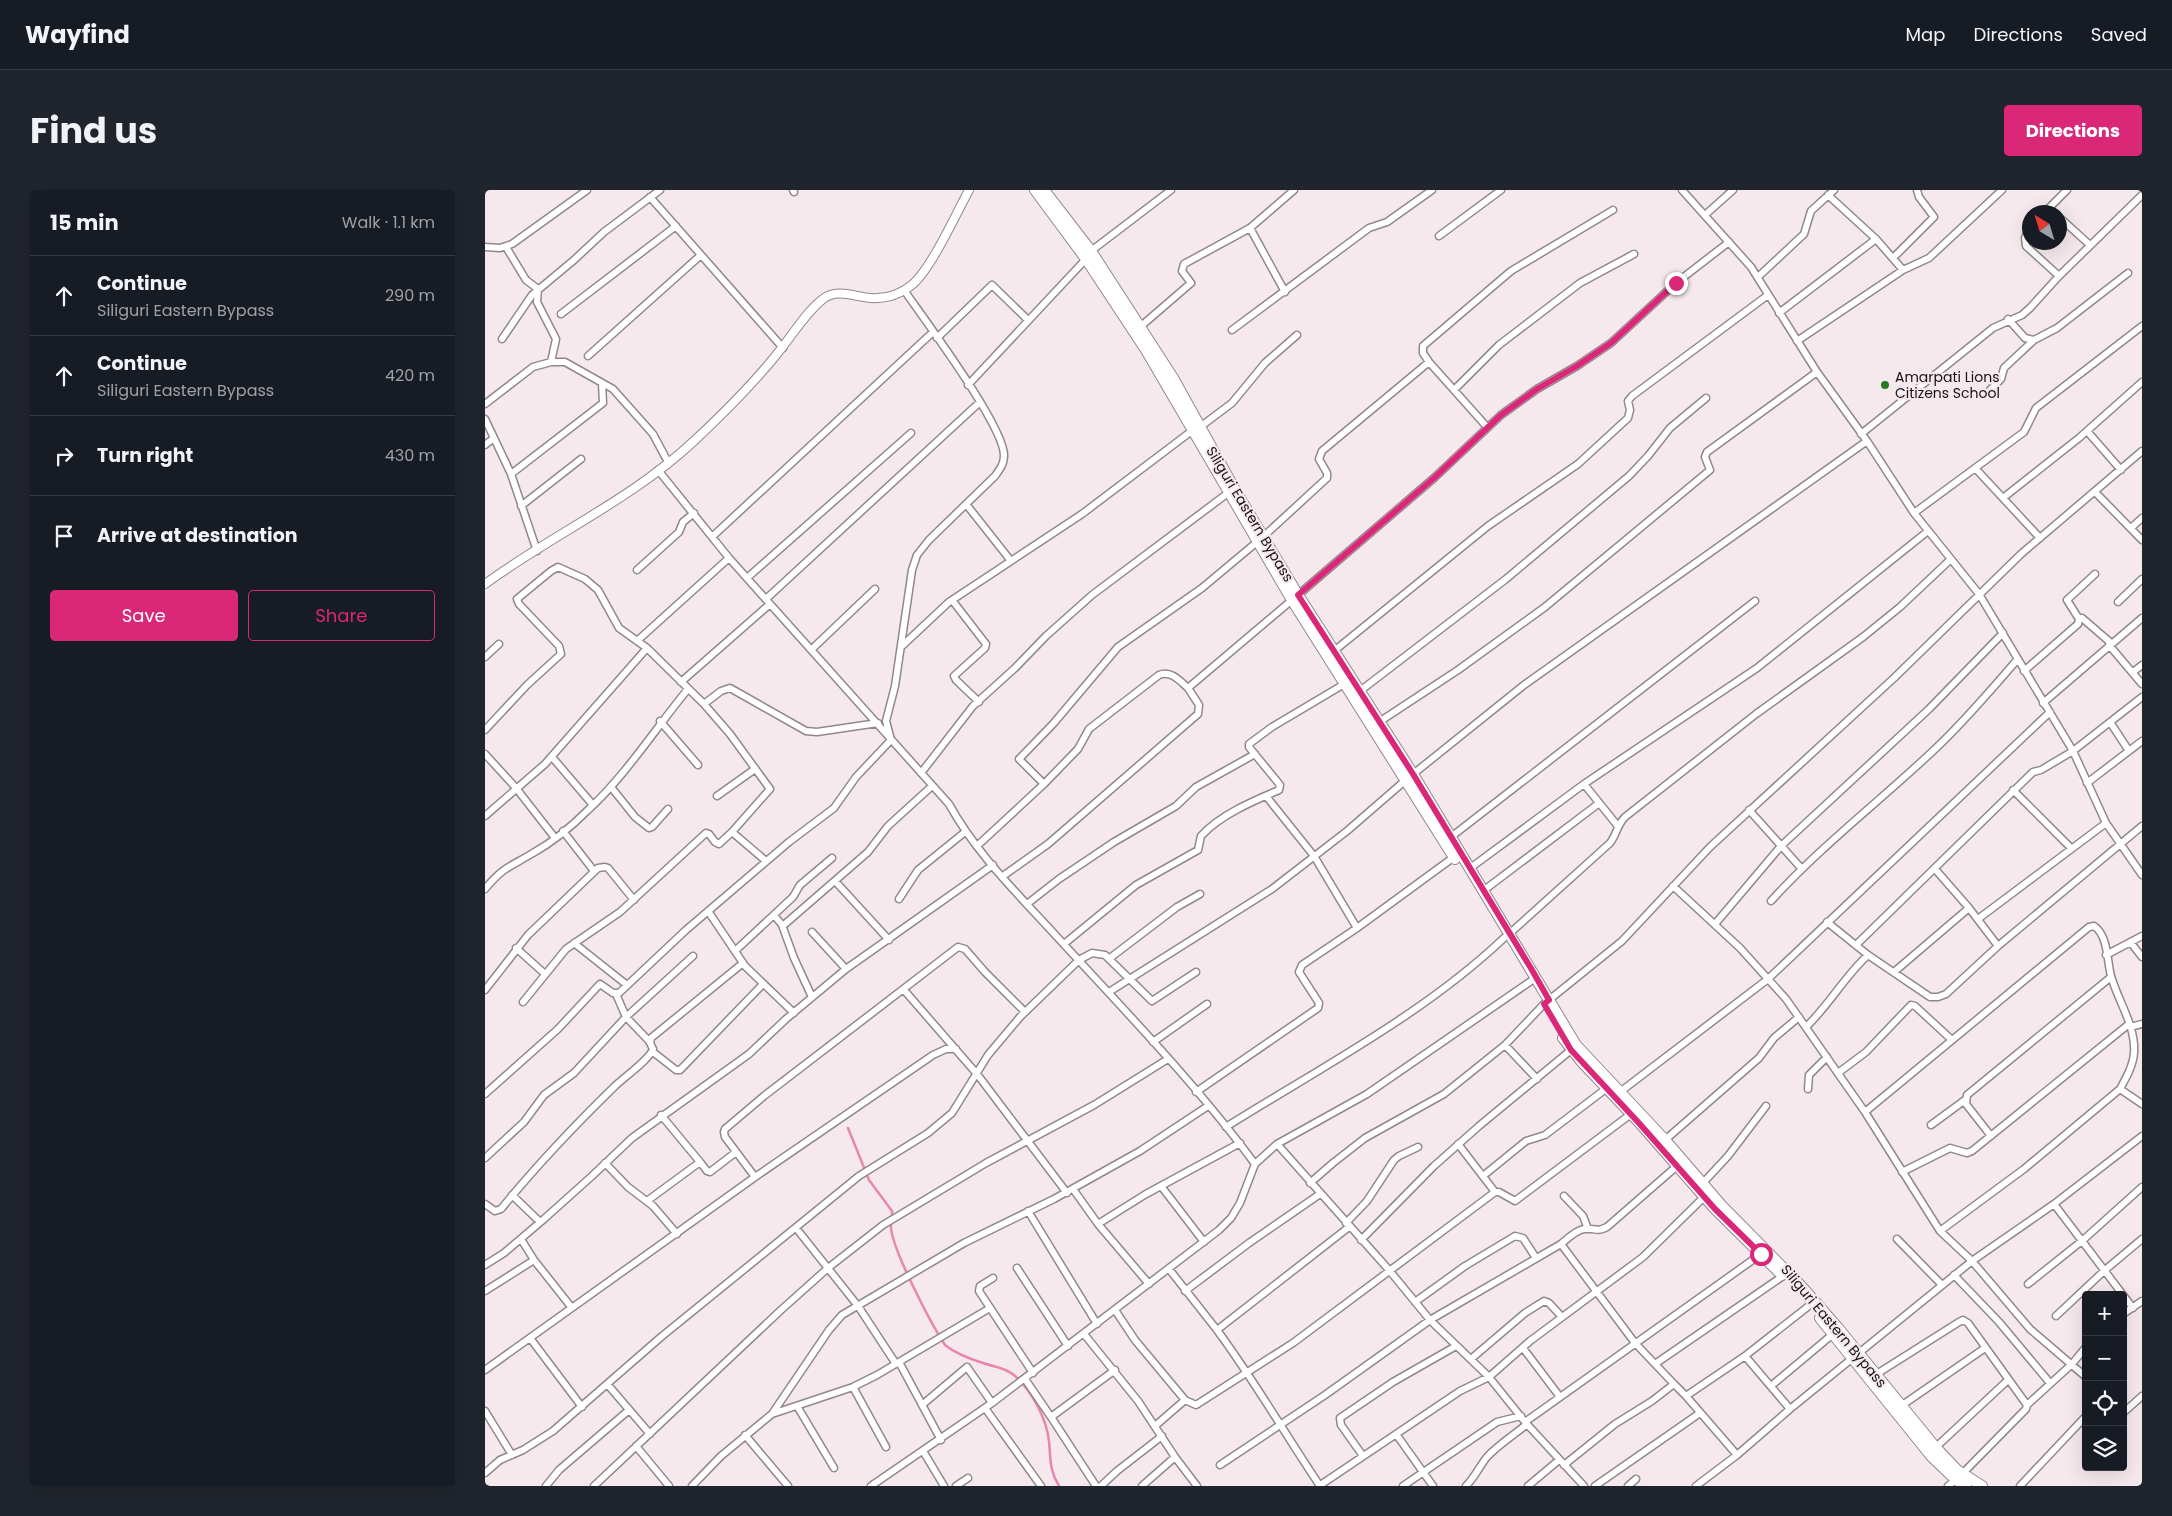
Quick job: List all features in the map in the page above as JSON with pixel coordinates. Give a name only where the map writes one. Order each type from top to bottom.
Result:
[{"type":"main road","name":"Siliguri Eastern Bypass","points":[[1035,190],[1089,255],[1146,350],[1197,429],[1345,683],[1410,776],[1483,890],[1531,982],[1547,1002],[1571,1050],[1746,1241],[1783,1276],[1810,1305],[1833,1334],[1875,1375],[1935,1448],[1955,1480],[1983,1486]]},
{"type":"main road","name":"Siliguri Eastern Bypass","points":[[1044,190],[1140,326],[1173,378],[1228,493],[1261,539]]},
{"type":"main road","name":"Siliguri Eastern Bypass","points":[[1295,598],[1335,651],[1379,722],[1454,857],[1576,1045],[1665,1140],[1702,1184],[1795,1280],[1933,1457],[1955,1480],[1967,1486]]},
{"type":"street","points":[[485,247],[506,247],[587,190]]},
{"type":"street","points":[[502,340],[526,302],[538,289],[574,260],[604,232],[660,190]]},
{"type":"street","points":[[485,584],[627,495],[693,442],[754,381],[815,307],[829,296],[845,294],[880,298],[904,290],[922,272],[969,190]]},
{"type":"street","points":[[969,385],[1089,255],[1171,190]]},
{"type":"street","points":[[1140,326],[1191,283],[1182,271],[1184,264],[1250,228],[1294,190]]},
{"type":"street","points":[[1232,330],[1369,228],[1387,222],[1432,190]]},
{"type":"street","points":[[1439,236],[1501,190]]},
{"type":"street","points":[[1682,190],[1758,277],[1797,342],[1867,441],[1913,513],[1979,594],[2073,752],[2106,823],[2141,872]]},
{"type":"street","points":[[1705,215],[1733,190]]},
{"type":"street","points":[[1893,258],[1934,216],[1919,196],[1917,190]]},
{"type":"street","points":[[1797,342],[1903,270],[1929,258],[2001,190]]},
{"type":"street","points":[[2055,205],[2067,190]]},
{"type":"street","points":[[1758,277],[1803,234],[1809,215],[1831,193],[1903,270]]},
{"type":"street","points":[[1861,434],[1993,328],[2008,319],[2022,315],[2142,195]]},
{"type":"street","points":[[650,197],[783,348]]},
{"type":"street","points":[[1487,427],[1429,362],[1423,353],[1423,346],[1489,289],[1531,258],[1613,210]]},
{"type":"street","points":[[2067,224],[2090,245]]},
{"type":"street","points":[[561,314],[676,226]]},
{"type":"street","points":[[1250,228],[1285,292]]},
{"type":"street","points":[[1779,313],[1875,239]]},
{"type":"street","points":[[1188,688],[1434,478],[1487,427],[1537,389],[1577,366],[1611,343],[1676,283],[1729,242]]},
{"type":"street","points":[[506,247],[526,280],[538,289]]},
{"type":"street","points":[[2030,250],[2059,276]]},
{"type":"street","points":[[588,356],[701,254]]},
{"type":"street","points":[[1453,390],[1499,345],[1580,283],[1634,254]]},
{"type":"street","points":[[1990,390],[2001,380],[2004,368],[2009,362],[2034,340],[2057,328],[2128,273]]},
{"type":"street","points":[[937,338],[992,284],[1028,320]]},
{"type":"street","points":[[538,289],[537,302],[556,339],[551,362]]},
{"type":"street","points":[[891,740],[886,721],[895,686],[912,570],[917,555],[1003,465],[1005,454],[992,422],[980,402],[904,290]]},
{"type":"street","points":[[1335,651],[1488,526],[1561,477],[1589,455],[1628,418],[1630,414],[1628,402],[1631,396],[1768,295]]},
{"type":"street","points":[[2008,319],[2025,338],[2034,340]]},
{"type":"street","points":[[1913,513],[2024,432],[2040,404],[2142,326]]},
{"type":"street","points":[[713,536],[933,332]]},
{"type":"street","points":[[902,646],[952,600],[1082,514],[1232,403],[1265,363],[1297,334]]},
{"type":"street","points":[[485,404],[533,367],[551,362],[565,362],[618,394],[653,434],[668,462]]},
{"type":"street","points":[[1043,784],[1019,759],[1053,724],[1107,658],[1133,635],[1202,588],[1261,539],[1327,478],[1327,473],[1319,457],[1322,451],[1429,362]]},
{"type":"street","points":[[1379,722],[1458,670],[1545,607],[1710,470],[1705,457],[1707,452],[1817,372]]},
{"type":"street","points":[[2003,498],[2087,431],[2142,382]]},
{"type":"street","points":[[511,474],[603,402],[602,383]]},
{"type":"street","points":[[1360,691],[1505,579],[1629,476],[1670,428],[1706,398]]},
{"type":"street","points":[[766,598],[980,402]]},
{"type":"street","points":[[485,419],[511,474],[537,551]]},
{"type":"street","points":[[2087,431],[2121,470]]},
{"type":"street","points":[[747,578],[911,433]]},
{"type":"street","points":[[485,445],[494,438]]},
{"type":"street","points":[[1109,992],[1272,888],[1314,856],[1523,685],[1867,441]]},
{"type":"street","points":[[1310,1183],[1358,1143],[1389,1123],[1444,1094],[1505,1045],[1547,1002],[1622,940],[1749,810],[1894,678],[1979,594],[2040,538],[2142,451]]},
{"type":"street","points":[[521,506],[581,459]]},
{"type":"street","points":[[1975,468],[2040,538]]},
{"type":"street","points":[[658,470],[729,558],[949,804],[965,832],[993,865],[1168,1059],[1240,1143],[1255,1164]]},
{"type":"street","points":[[2095,492],[2142,540]]},
{"type":"street","points":[[921,773],[979,702],[1046,636],[1092,595],[1228,493]]},
{"type":"street","points":[[966,504],[1011,561]]},
{"type":"street","points":[[637,570],[679,532],[683,522],[694,513]]},
{"type":"street","points":[[2131,528],[2142,518]]},
{"type":"street","points":[[1469,869],[1584,784],[1757,668],[1927,531]]},
{"type":"street","points":[[637,641],[729,558]]},
{"type":"street","points":[[1226,1127],[1429,999],[1476,965],[1610,843],[1616,836],[1617,826],[1632,811],[1756,714],[1863,637],[1900,607],[1951,559]]},
{"type":"street","points":[[485,730],[527,685],[561,654],[559,646],[519,604],[517,599],[555,568],[563,568],[591,583],[604,599],[614,622],[619,628],[647,648],[704,704],[730,734],[768,786],[769,791],[719,844],[706,833],[636,898],[607,922],[574,942],[523,1002]]},
{"type":"street","points":[[2024,671],[2078,624],[2079,619],[2067,600],[2095,574]]},
{"type":"street","points":[[2118,602],[2142,579]]},
{"type":"street","points":[[811,650],[875,589]]},
{"type":"street","points":[[952,600],[986,646],[954,676],[979,702]]},
{"type":"street","points":[[1451,838],[1755,601]]},
{"type":"street","points":[[681,682],[771,604]]},
{"type":"street","points":[[2082,618],[2111,643],[2109,645],[2142,684]]},
{"type":"street","points":[[2043,703],[2142,618]]},
{"type":"street","points":[[1715,924],[1781,846],[1929,709],[2003,633]]},
{"type":"street","points":[[485,657],[499,644]]},
{"type":"street","points":[[485,816],[516,788],[533,776],[552,757],[647,648]]},
{"type":"street","points":[[1771,901],[1801,868],[1935,749],[1970,714],[2017,660]]},
{"type":"street","points":[[2133,672],[2142,665]]},
{"type":"street","points":[[977,846],[1078,749],[1089,729],[1159,675],[1171,674],[1188,688],[1199,705],[1198,714],[1048,844],[1003,876]]},
{"type":"street","points":[[1064,944],[1136,885],[1198,850],[1203,834],[1227,816],[1279,790],[1281,787],[1249,747],[1251,741],[1345,683]]},
{"type":"street","points":[[704,704],[721,691],[730,688],[807,731],[817,732],[877,723]]},
{"type":"street","points":[[485,889],[497,874],[507,866],[534,853],[555,838],[611,788],[660,722],[688,689]]},
{"type":"street","points":[[1856,945],[2033,772],[2041,770],[2073,752],[2142,697]]},
{"type":"street","points":[[1620,1092],[1768,979],[2049,712]]},
{"type":"street","points":[[660,722],[698,765]]},
{"type":"street","points":[[2110,722],[2129,751]]},
{"type":"street","points":[[616,994],[766,861],[834,808],[856,777],[891,740]]},
{"type":"street","points":[[2087,783],[2142,741]]},
{"type":"street","points":[[485,754],[516,788],[555,838]]},
{"type":"street","points":[[1027,904],[1059,879],[1114,842],[1176,806],[1196,787],[1255,754]]},
{"type":"street","points":[[552,757],[593,805]]},
{"type":"street","points":[[717,796],[755,769]]},
{"type":"street","points":[[1584,784],[1617,826]]},
{"type":"street","points":[[782,925],[868,852],[888,826],[932,786]]},
{"type":"street","points":[[611,788],[635,817],[649,828],[668,809]]},
{"type":"street","points":[[2013,790],[2071,848]]},
{"type":"street","points":[[1266,796],[1314,856],[1357,928]]},
{"type":"street","points":[[1483,890],[1598,804]]},
{"type":"street","points":[[1749,810],[1801,868]]},
{"type":"street","points":[[1978,919],[2106,823]]},
{"type":"street","points":[[1827,922],[1868,954],[1930,997],[1938,997],[1946,994],[2119,843],[2142,826]]},
{"type":"street","points":[[563,831],[599,869],[636,898]]},
{"type":"street","points":[[732,832],[766,861]]},
{"type":"street","points":[[899,899],[918,870],[965,832]]},
{"type":"street","points":[[1196,1092],[1318,1008],[1319,1003],[1299,972],[1299,967],[1357,928],[1454,857]]},
{"type":"street","points":[[735,951],[793,897],[800,885],[832,858]]},
{"type":"street","points":[[485,1265],[521,1239],[632,1138],[661,1115],[749,1054],[793,1013],[846,969],[993,865]]},
{"type":"street","points":[[485,990],[516,948],[599,869]]},
{"type":"street","points":[[1935,869],[1999,946]]},
{"type":"street","points":[[835,881],[889,940]]},
{"type":"street","points":[[1673,886],[1715,924],[1768,979],[1799,1017],[1865,1112],[1940,1231],[1972,1261],[2030,1328],[2082,1373]]},
{"type":"street","points":[[1110,958],[1177,907],[1200,894]]},
{"type":"street","points":[[1894,972],[1969,908]]},
{"type":"street","points":[[708,911],[743,963],[793,1013]]},
{"type":"street","points":[[774,915],[782,925],[794,958],[812,997]]},
{"type":"street","points":[[1865,1112],[2089,927],[2094,926],[2101,933],[2111,977],[2130,1026],[2134,1054],[2130,1070],[2120,1089],[2024,1169],[1940,1231]]},
{"type":"street","points":[[812,932],[846,969]]},
{"type":"street","points":[[2106,955],[2142,936]]},
{"type":"street","points":[[574,942],[627,985]]},
{"type":"street","points":[[2131,943],[2142,957]]},
{"type":"street","points":[[755,1177],[724,1134],[725,1129],[763,1096],[956,949],[962,947],[1025,1012]]},
{"type":"street","points":[[516,948],[545,974]]},
{"type":"street","points":[[485,1473],[500,1460],[523,1450],[553,1431],[661,1338],[861,1175],[928,1133],[952,1113],[988,1055],[1025,1012],[1079,960],[1092,953],[1105,955],[1152,1001],[1196,972]]},
{"type":"street","points":[[1806,1027],[1826,1007],[1847,976],[1868,954]]},
{"type":"street","points":[[485,1158],[524,1122],[543,1095],[574,1073],[626,1017],[693,956]]},
{"type":"street","points":[[649,1041],[743,963]]},
{"type":"street","points":[[1931,1125],[1965,1100],[1967,1095],[1981,1083],[2111,977]]},
{"type":"street","points":[[871,1486],[882,1483],[923,1451],[1024,1380],[1204,1242],[1231,1218],[1240,1203],[1255,1164],[1277,1144],[1367,1094],[1531,982]]},
{"type":"street","points":[[485,1094],[559,1029],[599,984],[616,994],[626,1017],[649,1041],[653,1052],[676,1070],[680,1070],[763,984]]},
{"type":"street","points":[[904,990],[977,1074],[1067,1192]]},
{"type":"street","points":[[1153,1042],[1207,1004]]},
{"type":"street","points":[[1838,1073],[1866,1052],[1911,1005],[1915,1006],[1952,1040]]},
{"type":"street","points":[[1665,1140],[1759,1058],[1774,1038],[1799,1017]]},
{"type":"street","points":[[1902,1172],[1950,1148],[1967,1154],[2130,1026],[2142,1024]]},
{"type":"street","points":[[1505,1045],[1537,1079]]},
{"type":"street","points":[[485,1370],[755,1177],[933,1055],[946,1049],[956,1049]]},
{"type":"street","points":[[1361,1240],[1434,1166],[1571,1050]]},
{"type":"street","points":[[485,1204],[492,1210],[498,1211],[557,1143],[653,1052]]},
{"type":"street","points":[[1808,1089],[1809,1075],[1827,1057]]},
{"type":"street","points":[[594,1486],[781,1310],[828,1268],[883,1225],[1027,1141],[1094,1105],[1168,1059]]},
{"type":"street","points":[[1483,1176],[1526,1140],[1545,1135],[1607,1088]]},
{"type":"street","points":[[2120,1089],[2142,1104]]},
{"type":"street","points":[[1965,1100],[1966,1104],[1991,1136]]},
{"type":"street","points":[[693,1486],[721,1456],[773,1414],[837,1320],[857,1306],[964,1243],[1073,1189],[1140,1151],[1208,1106]]},
{"type":"street","points":[[1702,1184],[1728,1156],[1766,1106]]},
{"type":"street","points":[[1459,1144],[1495,1192],[1511,1200],[1519,1199],[1631,1114]]},
{"type":"street","points":[[661,1115],[707,1171],[710,1172],[736,1152]]},
{"type":"street","points":[[1696,1486],[1706,1484],[1790,1409],[1972,1261],[2054,1204],[2142,1136]]},
{"type":"street","points":[[1098,1224],[1161,1186],[1240,1143]]},
{"type":"street","points":[[1277,1144],[1389,1270],[1430,1320],[1489,1376],[1524,1421],[1584,1486]]},
{"type":"street","points":[[1217,1330],[1347,1225],[1367,1201],[1393,1160],[1418,1147]]},
{"type":"street","points":[[647,1201],[700,1162]]},
{"type":"street","points":[[605,1163],[632,1190],[647,1201],[677,1234]]},
{"type":"street","points":[[1220,1465],[1430,1320],[1561,1244],[1578,1231],[1588,1229],[1601,1230],[1677,1166]]},
{"type":"street","points":[[1161,1186],[1204,1242]]},
{"type":"street","points":[[2028,1284],[2083,1240],[2142,1187]]},
{"type":"street","points":[[1073,1189],[1098,1224],[1149,1284]]},
{"type":"street","points":[[1115,1310],[1135,1340],[1185,1400],[1196,1405],[1350,1302],[1389,1270],[1495,1192]]},
{"type":"street","points":[[1185,1292],[1249,1242],[1320,1194]]},
{"type":"street","points":[[512,1195],[540,1222]]},
{"type":"street","points":[[1564,1196],[1583,1216],[1588,1229]]},
{"type":"street","points":[[1169,1269],[1248,1372],[1279,1426],[1320,1486],[1460,1391],[1489,1376],[1643,1257],[1704,1196]]},
{"type":"street","points":[[2054,1204],[2120,1291]]},
{"type":"street","points":[[1028,1211],[1097,1324]]},
{"type":"street","points":[[796,1228],[857,1306],[897,1363],[941,1440]]},
{"type":"street","points":[[1415,1302],[1447,1278],[1515,1236],[1523,1238],[1536,1258]]},
{"type":"street","points":[[521,1239],[534,1260],[572,1308]]},
{"type":"street","points":[[1897,1239],[1926,1267],[1942,1286]]},
{"type":"street","points":[[2056,1316],[2105,1270],[2142,1239]]},
{"type":"street","points":[[1561,1244],[1635,1343],[1686,1396],[1737,1455]]},
{"type":"street","points":[[1466,1486],[1478,1473],[1482,1463],[1489,1455],[1524,1421],[1761,1254]]},
{"type":"street","points":[[485,1291],[534,1260]]},
{"type":"street","points":[[1017,1268],[1068,1346]]},
{"type":"street","points":[[1655,1364],[1783,1276]]},
{"type":"street","points":[[1954,1276],[1999,1322],[2051,1383]]},
{"type":"street","points":[[993,1278],[979,1288],[1033,1373]]},
{"type":"street","points":[[2127,1300],[2133,1308]]},
{"type":"street","points":[[1471,1359],[1525,1314],[1544,1301],[1549,1302],[1563,1317]]},
{"type":"street","points":[[2127,1312],[2142,1302]]},
{"type":"street","points":[[1686,1396],[1745,1356],[1810,1305]]},
{"type":"street","points":[[773,1414],[853,1387],[937,1341],[990,1308]]},
{"type":"street","points":[[1875,1375],[1963,1320],[1968,1323],[2027,1405]]},
{"type":"street","points":[[1084,1334],[1115,1370],[1197,1486]]},
{"type":"street","points":[[1771,1386],[1833,1334]]},
{"type":"street","points":[[530,1338],[582,1407]]},
{"type":"street","points":[[1363,1456],[1341,1424],[1340,1418],[1393,1382],[1456,1346]]},
{"type":"street","points":[[1523,1348],[1559,1397]]},
{"type":"street","points":[[1901,1406],[1985,1348]]},
{"type":"street","points":[[1955,1480],[2026,1409],[2027,1405],[2072,1364],[2082,1352]]},
{"type":"street","points":[[1745,1356],[1790,1409]]},
{"type":"street","points":[[922,1406],[967,1367],[992,1403]]},
{"type":"street","points":[[1051,1417],[1115,1370]]},
{"type":"street","points":[[1024,1380],[1051,1417],[1096,1486]]},
{"type":"street","points":[[1935,1448],[2008,1380]]},
{"type":"street","points":[[1528,1486],[1674,1384]]},
{"type":"street","points":[[608,1385],[650,1434]]},
{"type":"street","points":[[853,1387],[886,1447]]},
{"type":"street","points":[[2127,1409],[2142,1396]]},
{"type":"street","points":[[1155,1426],[1185,1400]]},
{"type":"street","points":[[797,1406],[834,1468]]},
{"type":"street","points":[[985,1408],[1041,1486]]},
{"type":"street","points":[[546,1486],[559,1470],[629,1410]]},
{"type":"street","points":[[485,1411],[513,1455]]},
{"type":"street","points":[[1595,1486],[1700,1413]]},
{"type":"street","points":[[2019,1486],[2082,1420]]},
{"type":"street","points":[[1403,1486],[1497,1422],[1524,1421]]},
{"type":"street","points":[[1396,1434],[1433,1486]]},
{"type":"street","points":[[745,1436],[788,1486]]},
{"type":"street","points":[[1101,1486],[1121,1467],[1162,1436]]},
{"type":"street","points":[[636,1446],[669,1486]]},
{"type":"street","points":[[923,1451],[944,1486]]},
{"type":"street","points":[[1142,1486],[1175,1457]]},
{"type":"street","points":[[956,1486],[968,1478]]},
{"type":"street","points":[[1628,1486],[1637,1479]]},
{"type":"waterway","points":[[848,1128],[869,1180],[892,1211],[892,1217]]},
{"type":"waterway","points":[[891,1223],[896,1248],[903,1265],[921,1303],[945,1345],[968,1358],[1010,1372],[1027,1389],[1042,1415],[1048,1433],[1052,1469],[1059,1486]]},
{"type":"place","name":"Amarpati Lions Citizens School","points":[[1885,385]]},
{"type":"route","points":[[1676,283],[1611,343],[1577,366],[1537,389],[1501,415],[1434,478],[1298,595],[1413,774],[1532,970],[1549,1000],[1544,1004],[1571,1050],[1661,1146],[1715,1209],[1761,1254]]}]
